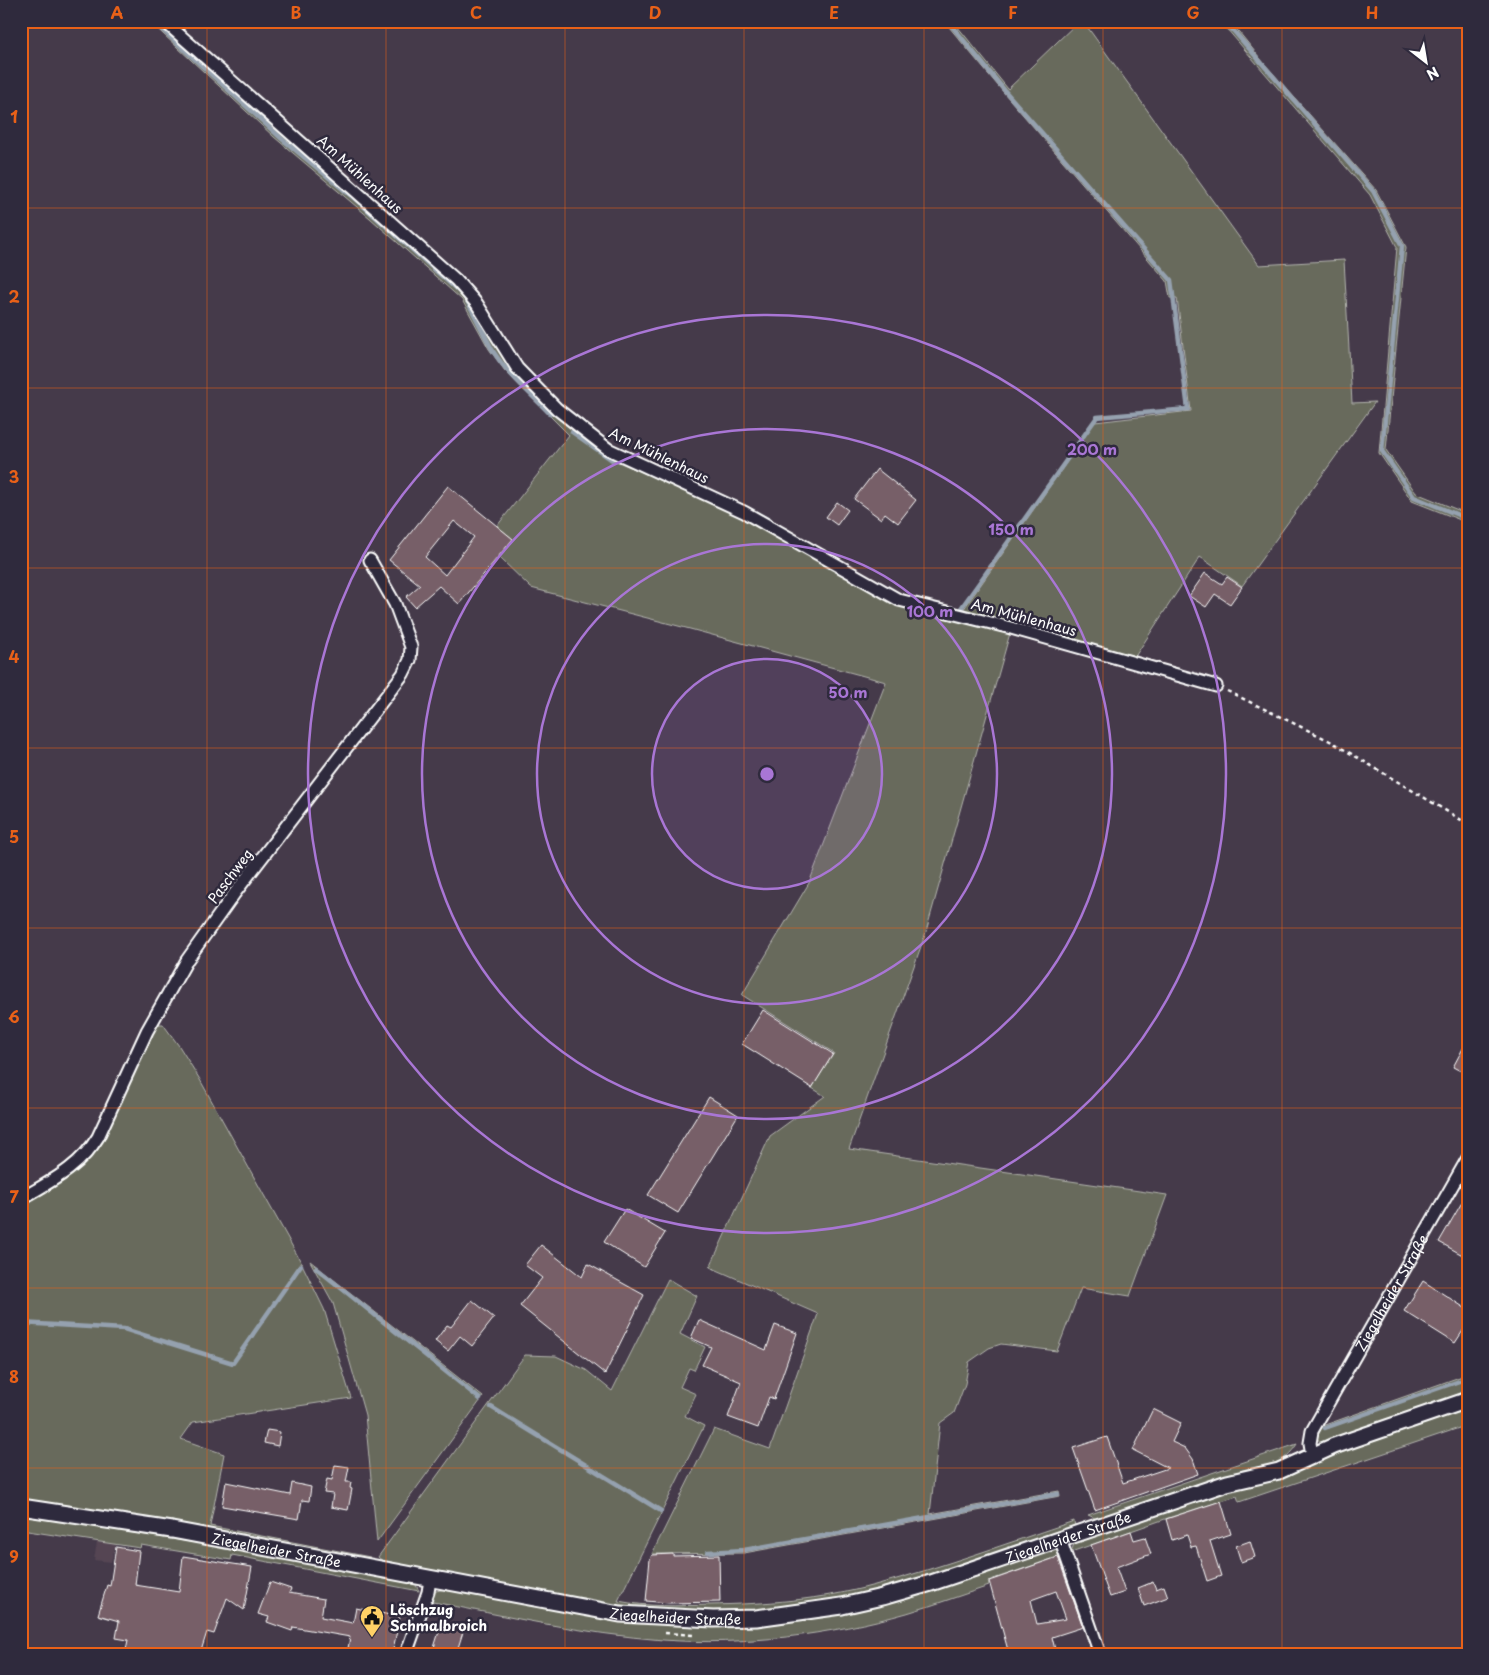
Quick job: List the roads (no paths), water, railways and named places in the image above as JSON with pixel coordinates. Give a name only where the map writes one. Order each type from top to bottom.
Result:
[{"type":"street","name":"Am Mühlenhaus","points":[[164,21],[456,280],[477,304],[517,368],[557,409],[608,449],[744,512],[899,600],[1011,628],[1216,686]]},
{"type":"street","name":"Paschweg","points":[[21,1199],[69,1170],[90,1150],[147,1030],[188,960],[234,894],[403,674],[410,660],[411,647],[396,604],[370,560]]},
{"type":"street","name":"Ziegelheider Straße","points":[[1312,1455],[1310,1443],[1312,1431],[1468,1158]]},
{"type":"street","name":"Ziegelheider Straße","points":[[21,1507],[172,1530],[430,1580],[620,1614],[713,1619],[756,1618],[842,1606],[931,1583],[1228,1482],[1279,1472],[1334,1446],[1468,1400]]},
{"type":"street","points":[[1060,1539],[1100,1654]]},
{"type":"street","points":[[406,1654],[428,1592],[430,1580]]},
{"type":"waterway","points":[[153,21],[282,139],[362,205],[464,296],[499,360],[550,414]]},
{"type":"waterway","points":[[948,21],[1005,91],[1171,280],[1188,409],[1097,417],[959,611],[957,610]]},
{"type":"waterway","points":[[1225,21],[1373,191],[1402,246],[1382,451],[1414,497],[1468,519]]},
{"type":"waterway","points":[[572,432],[612,460]]},
{"type":"waterway","points":[[749,509],[771,521]]},
{"type":"waterway","points":[[21,1323],[124,1329],[233,1363],[301,1265]]},
{"type":"waterway","points":[[316,1268],[480,1399]]},
{"type":"waterway","points":[[1325,1428],[1468,1378]]},
{"type":"waterway","points":[[491,1407],[661,1511]]},
{"type":"waterway","points":[[708,1552],[744,1550],[1058,1494]]},
{"type":"place","name":"Löschzug Schmalbroich","points":[[372,1638]]}]
